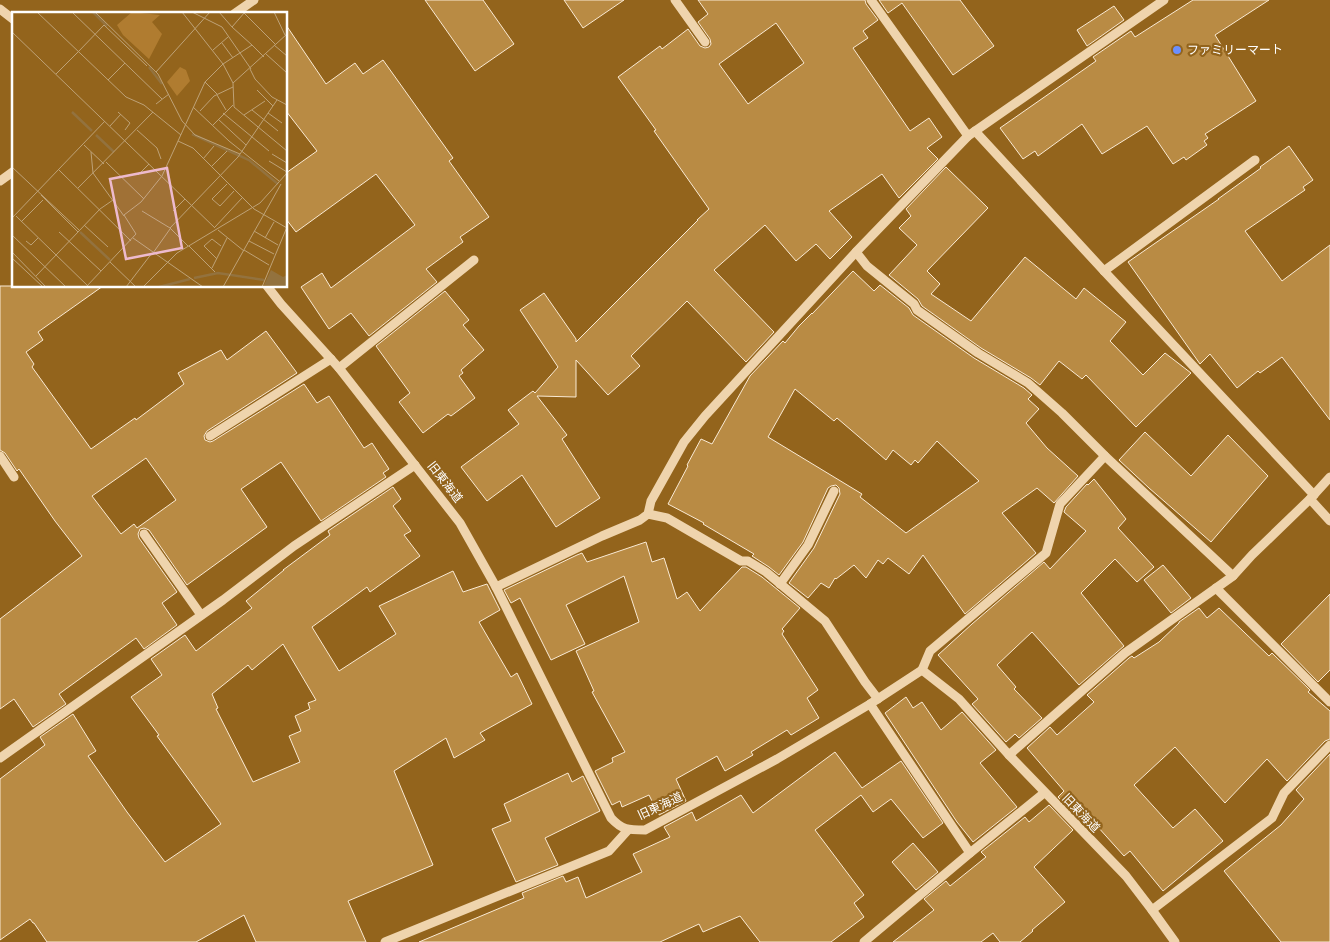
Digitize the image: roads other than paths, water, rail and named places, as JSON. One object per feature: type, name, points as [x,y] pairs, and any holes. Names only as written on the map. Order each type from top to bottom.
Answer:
[{"type":"street","points":[[237,12],[254,0]]},
{"type":"street","points":[[675,0],[705,42]]},
{"type":"street","points":[[871,0],[971,134],[1104,271],[1312,497],[1330,521]]},
{"type":"street","points":[[496,587],[602,536],[640,520],[648,514],[651,501],[684,442],[712,409],[856,252],[971,134],[1164,0]]},
{"type":"street","points":[[0,9],[12,18]]},
{"type":"street","points":[[1104,271],[1254,160]]},
{"type":"street","points":[[0,181],[12,172]]},
{"type":"street","points":[[856,252],[867,266],[914,304],[917,310],[978,353],[1028,383],[1233,576]]},
{"type":"street","points":[[339,368],[474,260]]},
{"type":"street","name":"旧東海道","points":[[269,288],[331,358],[460,523],[496,587],[611,818],[618,825],[628,830],[645,830],[777,760],[874,702],[922,670],[959,699],[1044,793],[1126,876],[1175,942]]},
{"type":"street","points":[[210,436],[331,358]]},
{"type":"street","points":[[0,456],[14,477]]},
{"type":"street","points":[[922,670],[930,651],[1046,553],[1060,504],[1105,456]]},
{"type":"street","points":[[0,758],[224,600],[294,546],[416,465]]},
{"type":"street","points":[[1009,755],[1125,653],[1233,576],[1330,477]]},
{"type":"street","points":[[780,584],[808,545],[834,491]]},
{"type":"street","points":[[648,514],[667,518],[740,561],[748,562],[766,572],[825,621],[865,682],[874,702],[970,853]]},
{"type":"street","points":[[144,534],[201,615]]},
{"type":"street","points":[[1216,588],[1330,702]]},
{"type":"street","points":[[1152,910],[1272,818],[1284,792],[1330,745]]},
{"type":"street","points":[[864,942],[1044,793]]},
{"type":"street","points":[[385,942],[609,851],[628,830]]},
{"type":"place","name":"ファミリーマート","points":[[1177,50]]}]
